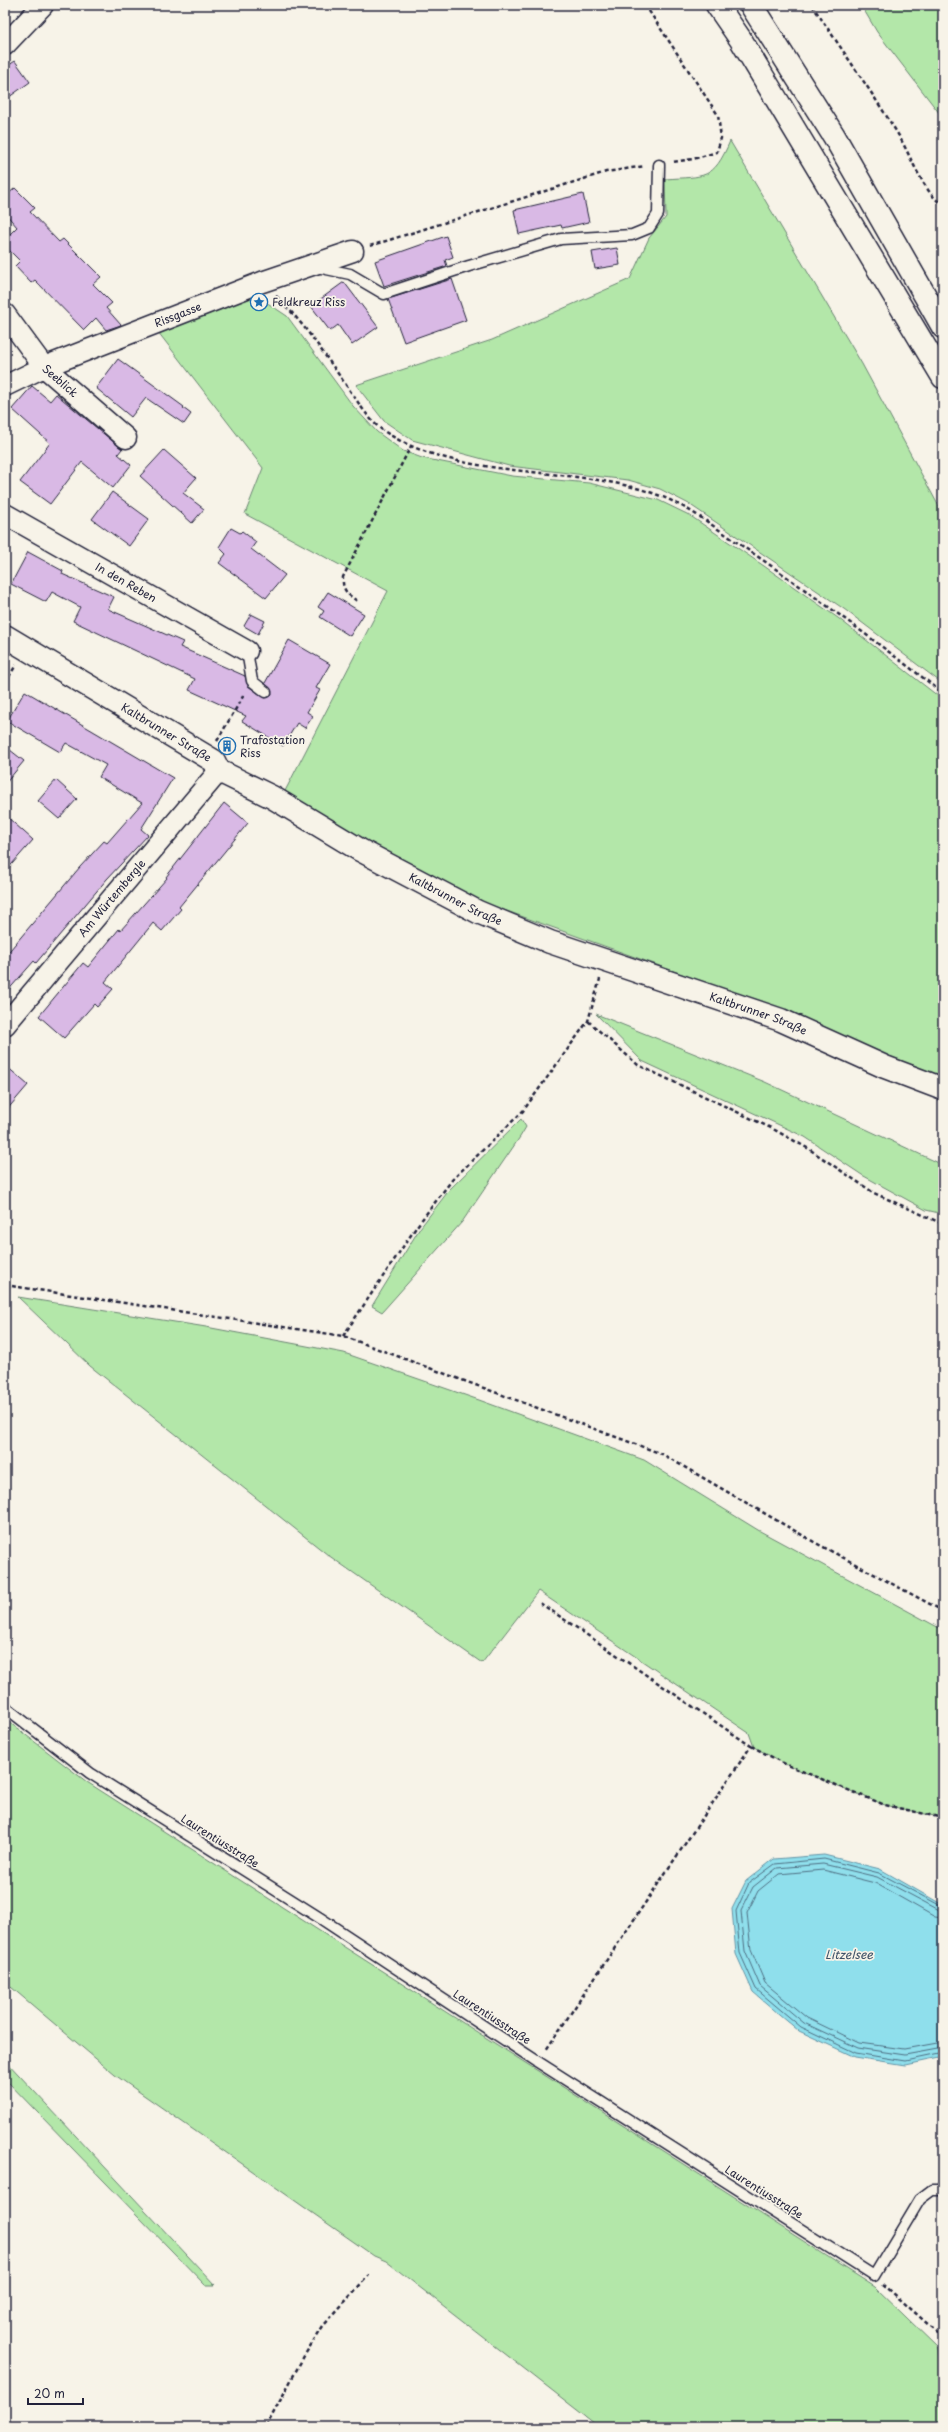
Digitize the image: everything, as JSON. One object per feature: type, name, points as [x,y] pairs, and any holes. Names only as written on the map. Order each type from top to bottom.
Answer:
[{"type":"main road","points":[[717,5],[741,40],[943,377]]},
{"type":"main road","points":[[751,5],[834,136],[943,327]]},
{"type":"main road","name":"Kaltbrunner Straße","points":[[5,636],[214,761],[219,771],[272,797],[360,850],[478,912],[550,942],[781,1020],[885,1067],[943,1089]]},
{"type":"street","points":[[5,45],[43,5]]},
{"type":"street","name":"Rissgasse","points":[[5,386],[44,367],[262,282],[353,252]]},
{"type":"street","name":"Seeblick","points":[[5,314],[44,367],[126,438]]},
{"type":"street","name":"In den Reben","points":[[5,514],[247,651]]},
{"type":"street","name":"Am Würtembergle","points":[[5,1024],[219,771]]},
{"type":"lane","points":[[311,265],[350,274],[384,294],[469,266],[561,239],[632,235],[650,228],[658,214],[659,164]]},
{"type":"lane","points":[[247,651],[252,680],[266,692]]},
{"type":"lane","name":"Laurentiusstraße","points":[[5,1708],[90,1772],[320,1918],[538,2062],[874,2276]]},
{"type":"lane","points":[[874,2276],[920,2199],[932,2190],[943,2190]]},
{"type":"path","points":[[353,252],[606,172],[694,159],[717,152],[721,138],[718,115],[645,5]]},
{"type":"path","points":[[812,5],[897,133],[937,201],[943,205]]},
{"type":"path","points":[[262,282],[299,318],[380,428],[411,446],[436,455],[512,470],[592,479],[627,486],[658,495],[687,508],[826,604],[943,693]]},
{"type":"path","points":[[357,601],[345,592],[342,585],[343,577],[411,446]]},
{"type":"path","points":[[222,733],[252,680]]},
{"type":"path","points":[[343,1336],[417,1226],[452,1180],[523,1111],[588,1021],[606,960]]},
{"type":"path","points":[[588,1021],[638,1065],[773,1129],[809,1149],[874,1193],[943,1224]]},
{"type":"path","points":[[5,1284],[343,1336],[662,1454],[814,1542],[943,1611]]},
{"type":"path","points":[[540,1603],[751,1746],[787,1765],[885,1805],[943,1818]]},
{"type":"path","points":[[538,2062],[751,1746]]},
{"type":"path","points":[[266,2427],[308,2350],[323,2326],[369,2275]]},
{"type":"path","points":[[874,2276],[940,2335],[943,2342]]},
{"type":"green space","points":[[861,5],[943,5],[943,118],[877,32]]},
{"type":"green space","points":[[730,141],[862,364],[943,514],[943,684],[844,609],[689,504],[660,489],[628,480],[509,466],[412,440],[384,421],[356,385],[492,340],[630,279],[649,238],[666,217],[665,179],[699,176],[713,170],[724,154]]},
{"type":"green space","points":[[243,296],[260,298],[287,316],[353,406],[377,432],[403,451],[422,458],[512,476],[589,483],[658,500],[689,515],[764,566],[838,618],[943,700],[943,1079],[887,1059],[782,1010],[479,901],[363,839],[284,793],[388,591],[245,514],[263,468],[158,332]]},
{"type":"green space","points":[[596,1014],[765,1082],[943,1165],[943,1214],[926,1210],[862,1175],[805,1137],[642,1061]]},
{"type":"green space","points":[[521,1119],[526,1127],[462,1222],[382,1312],[372,1306],[420,1228],[450,1189]]},
{"type":"green space","points":[[18,1297],[206,1327],[344,1353],[644,1460],[758,1530],[943,1630],[943,1818],[885,1805],[787,1765],[754,1747],[749,1733],[538,1591],[482,1663],[328,1555],[90,1366]]},
{"type":"green space","points":[[5,1719],[87,1782],[875,2287],[938,2348],[943,2376],[943,2419],[938,2427],[599,2427],[386,2261],[374,2256],[115,2075],[5,1982]]},
{"type":"green space","points":[[5,2060],[215,2285],[205,2285],[5,2079]]},
{"type":"water","name":"Litzelsee","points":[[824,1855],[880,1869],[943,1905],[943,2057],[905,2065],[855,2057],[799,2031],[753,1992],[736,1954],[732,1909],[746,1881],[774,1859]]},
{"type":"building","points":[[15,61],[30,82],[5,100],[5,68]]},
{"type":"building","points":[[15,188],[35,208],[30,212],[59,242],[63,239],[101,277],[93,284],[112,303],[106,308],[121,325],[106,330],[96,318],[84,330],[35,280],[31,283],[15,266],[20,261],[5,246],[5,239],[17,227],[5,213],[5,197]]},
{"type":"building","points":[[583,194],[589,222],[562,228],[561,225],[519,234],[514,210]]},
{"type":"building","points":[[446,236],[453,257],[445,260],[447,266],[384,286],[375,261]]},
{"type":"building","points":[[617,248],[620,265],[595,269],[592,252]]},
{"type":"building","points":[[452,279],[466,320],[404,342],[388,299]]},
{"type":"building","points":[[344,282],[378,327],[352,345],[338,325],[330,331],[311,306]]},
{"type":"building","points":[[118,359],[184,407],[183,408],[191,414],[184,424],[146,398],[131,417],[96,388]]},
{"type":"building","points":[[32,386],[50,401],[56,394],[122,449],[118,454],[131,465],[113,488],[82,462],[50,504],[20,482],[50,443],[12,409]]},
{"type":"building","points":[[164,450],[196,478],[183,493],[204,509],[192,523],[140,476]]},
{"type":"building","points":[[112,492],[149,519],[129,546],[92,519]]},
{"type":"building","points":[[231,528],[240,533],[242,531],[256,542],[251,549],[285,575],[266,598],[219,563],[226,554],[219,547]]},
{"type":"building","points":[[28,552],[63,571],[62,574],[114,597],[108,609],[183,642],[180,647],[245,676],[248,686],[265,698],[271,696],[272,693],[265,683],[289,640],[330,664],[316,688],[320,690],[307,712],[313,716],[305,728],[297,723],[283,746],[242,721],[246,716],[189,690],[195,679],[73,621],[80,607],[52,592],[46,602],[11,584]]},
{"type":"building","points":[[328,592],[364,614],[350,636],[320,617],[324,611],[318,607]]},
{"type":"building","points":[[251,614],[265,621],[258,634],[244,626]]},
{"type":"building","points":[[25,691],[173,778],[141,829],[148,835],[107,879],[36,963],[34,961],[5,994],[5,956],[80,867],[104,841],[107,843],[142,803],[99,777],[106,765],[66,743],[60,752],[7,721]]},
{"type":"building","points":[[5,746],[24,761],[5,784]]},
{"type":"building","points":[[56,780],[77,799],[59,819],[38,801]]},
{"type":"building","points":[[224,803],[248,823],[179,907],[181,909],[162,931],[153,923],[105,982],[113,989],[97,1007],[94,1004],[64,1038],[39,1016],[83,963],[88,967],[119,929],[120,931],[167,878],[166,877]]},
{"type":"building","points":[[5,815],[33,840],[5,872]]},
{"type":"building","points":[[5,1065],[28,1085],[5,1112]]},
{"type":"place","name":"Feldkreuz Riss","points":[[259,302]]},
{"type":"place","name":"Trafostation Riss","points":[[227,746]]}]
